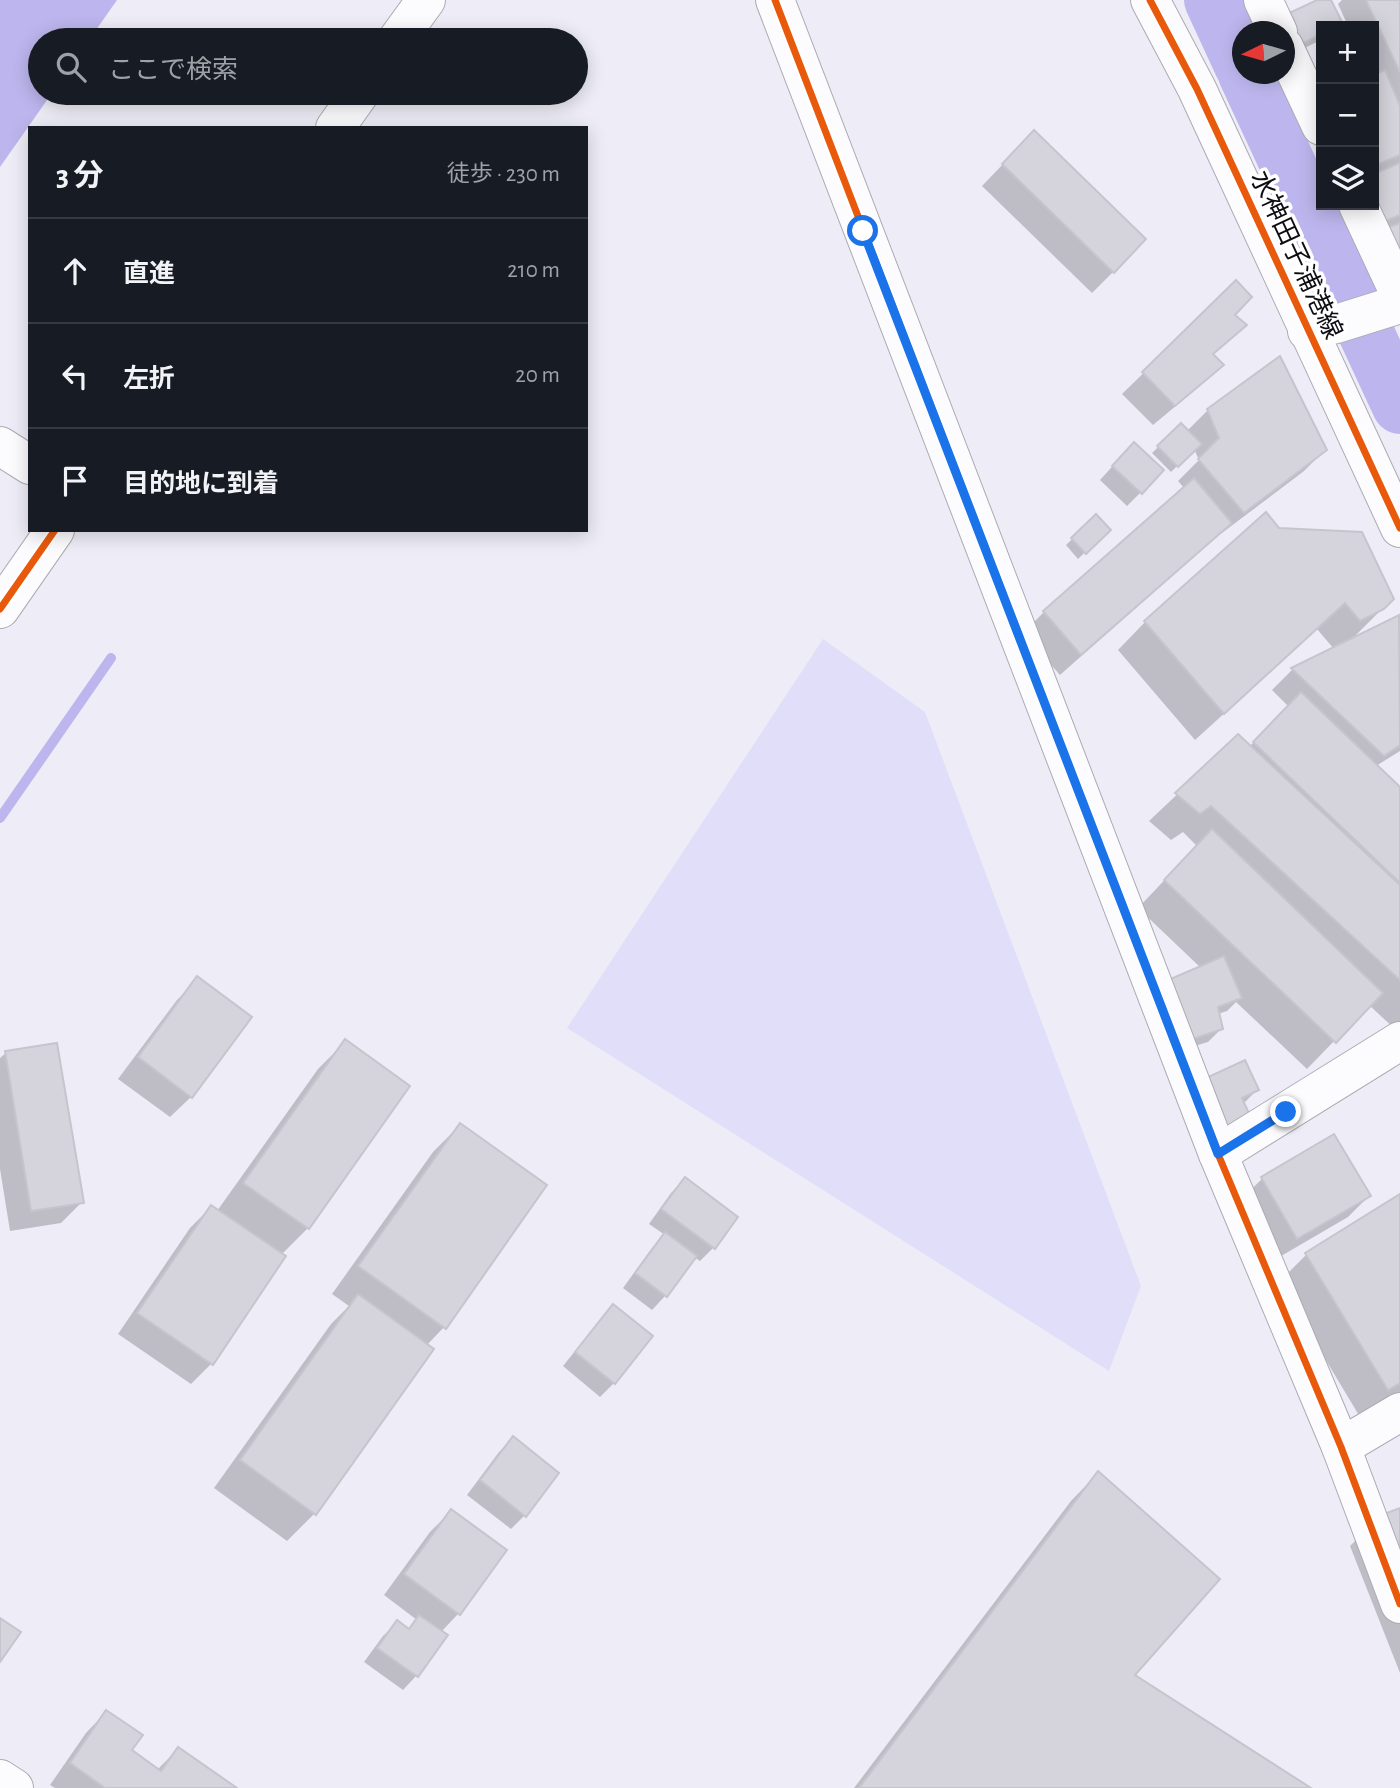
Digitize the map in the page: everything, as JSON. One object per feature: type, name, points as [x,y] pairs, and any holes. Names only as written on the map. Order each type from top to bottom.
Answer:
[{"type":"street","points":[[406,28],[426,0]]},
{"type":"street","points":[[775,0],[1218,1154],[1341,1447],[1400,1604]]},
{"type":"street","name":"水神田子浦港線","points":[[1150,0],[1322,328],[1400,528]]},
{"type":"street","points":[[1295,70],[1316,115]]},
{"type":"street","points":[[336,126],[351,105]]},
{"type":"street","points":[[1322,328],[1397,303],[1360,210]]},
{"type":"street","points":[[0,446],[28,465]]},
{"type":"street","points":[[0,609],[54,532]]},
{"type":"street","points":[[1218,1154],[1400,1041]]},
{"type":"street","points":[[1341,1447],[1400,1412]]},
{"type":"street","points":[[0,1779],[14,1788]]},
{"type":"shaded area","points":[[0,0],[117,0],[97,28],[28,28],[28,105],[44,105],[0,167]]},
{"type":"shaded area","points":[[823,639],[925,712],[1141,1286],[1109,1371],[567,1028]]},
{"type":"building","points":[[1317,0],[1331,0],[1342,21],[1316,21],[1316,36],[1297,46],[1295,21],[1285,21],[1283,16]]},
{"type":"building","points":[[1366,0],[1400,0],[1400,72],[1379,28],[1379,21],[1376,21]]},
{"type":"building","points":[[1385,70],[1400,106],[1400,155],[1379,164],[1379,84],[1379,73]]},
{"type":"building","points":[[1034,130],[1146,239],[1114,273],[1002,164]]},
{"type":"building","points":[[1400,163],[1400,215],[1385,221],[1379,206],[1379,172]]},
{"type":"building","points":[[1400,223],[1400,262],[1387,228]]},
{"type":"building","points":[[1236,280],[1252,297],[1235,315],[1247,325],[1213,354],[1224,365],[1175,406],[1142,372]]},
{"type":"building","points":[[1280,356],[1327,450],[1244,513],[1198,459],[1219,438],[1207,409]]},
{"type":"building","points":[[1181,423],[1202,444],[1178,467],[1157,446]]},
{"type":"building","points":[[1134,442],[1164,470],[1142,494],[1112,466]]},
{"type":"building","points":[[1194,478],[1232,523],[1081,655],[1043,611]]},
{"type":"building","points":[[1266,512],[1279,528],[1362,532],[1394,599],[1384,609],[1360,621],[1345,603],[1224,714],[1144,621]]},
{"type":"building","points":[[1096,514],[1111,530],[1086,554],[1071,538]]},
{"type":"building","points":[[1399,615],[1400,745],[1384,756],[1291,668]]},
{"type":"building","points":[[1301,692],[1400,787],[1400,883],[1253,742]]},
{"type":"building","points":[[1238,734],[1400,885],[1400,980],[1211,806],[1200,814],[1175,793]]},
{"type":"building","points":[[1212,829],[1383,993],[1336,1043],[1164,880]]},
{"type":"building","points":[[1224,956],[1242,998],[1218,1007],[1223,1029],[1192,1039],[1168,980]]},
{"type":"building","points":[[197,976],[252,1017],[192,1098],[138,1057]]},
{"type":"building","points":[[345,1039],[410,1086],[309,1229],[243,1183]]},
{"type":"building","points":[[57,1043],[84,1203],[31,1211],[5,1051]]},
{"type":"building","points":[[1245,1060],[1259,1090],[1242,1098],[1251,1118],[1227,1129],[1204,1079]]},
{"type":"building","points":[[460,1123],[547,1185],[446,1329],[358,1266]]},
{"type":"building","points":[[1334,1134],[1371,1196],[1297,1239],[1261,1177]]},
{"type":"building","points":[[685,1177],[738,1217],[715,1249],[661,1209]]},
{"type":"building","points":[[1400,1194],[1400,1383],[1388,1390],[1305,1253]]},
{"type":"building","points":[[211,1205],[286,1256],[213,1365],[137,1313]]},
{"type":"building","points":[[665,1232],[697,1256],[667,1297],[635,1273]]},
{"type":"building","points":[[358,1294],[434,1349],[316,1515],[240,1460]]},
{"type":"building","points":[[613,1304],[653,1336],[615,1384],[575,1352]]},
{"type":"building","points":[[513,1436],[559,1473],[526,1517],[480,1480]]},
{"type":"building","points":[[1098,1471],[1220,1579],[1135,1675],[1311,1788],[859,1788]]},
{"type":"building","points":[[1400,1508],[1400,1577],[1376,1517]]},
{"type":"building","points":[[451,1509],[507,1550],[460,1615],[404,1574]]},
{"type":"building","points":[[419,1615],[448,1635],[418,1677],[377,1648],[397,1620],[409,1629]]},
{"type":"building","points":[[0,1618],[21,1632],[0,1662]]},
{"type":"building","points":[[106,1710],[143,1735],[132,1750],[161,1771],[178,1747],[237,1788],[105,1788],[70,1763]]},
{"type":"waterway","points":[[1212,0],[1232,43]]},
{"type":"waterway","points":[[1251,84],[1400,406]]},
{"type":"waterway","points":[[0,818],[111,658]]},
{"type":"cycle path","points":[[775,0],[1218,1154],[1341,1447],[1400,1604]]},
{"type":"cycle path","points":[[1150,0],[1197,89],[1400,528]]},
{"type":"cycle path","points":[[0,609],[54,532]]},
{"type":"route","points":[[863,231],[1218,1154],[1286,1112]]}]
